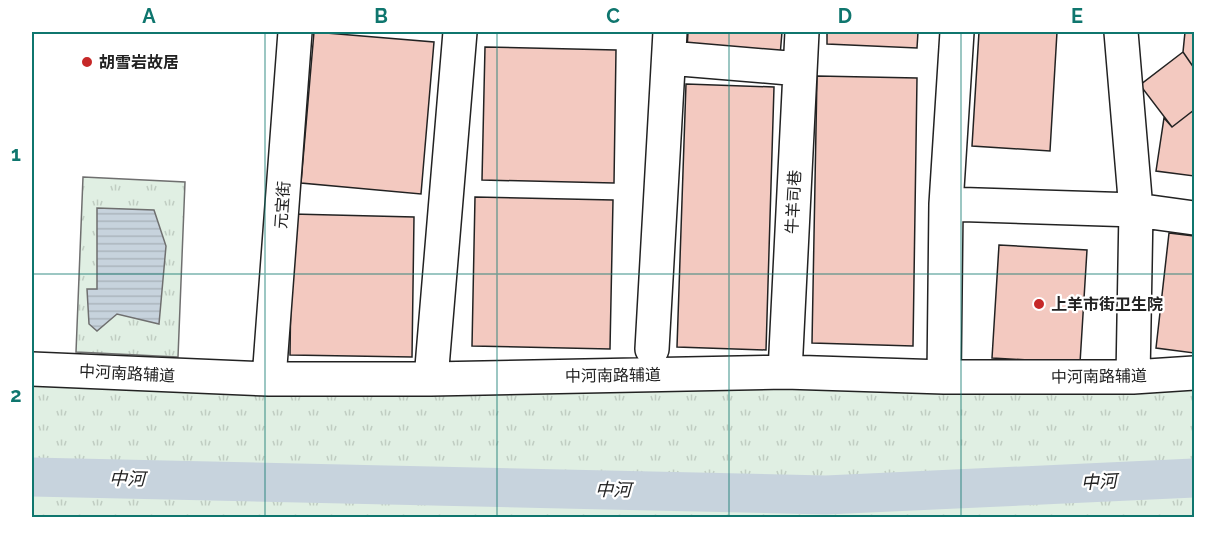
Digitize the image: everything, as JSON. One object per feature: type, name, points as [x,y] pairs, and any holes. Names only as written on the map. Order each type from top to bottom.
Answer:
[{"type":"lane","name":"元宝街","points":[[269,379],[295,32]]},
{"type":"lane","points":[[431,379],[460,32]]},
{"type":"lane","name":"牛羊司巷","points":[[785,372],[802,32]]},
{"type":"lane","points":[[945,377],[946,204],[957,32]]},
{"type":"lane","points":[[1121,32],[1136,210],[1133,377]]},
{"type":"lane","points":[[652,349],[669,45],[800,69]]},
{"type":"lane","points":[[946,204],[1136,210],[1194,218]]},
{"type":"lane","name":"中河南路辅道","points":[[32,369],[269,379],[431,379],[785,372],[945,377],[1133,377],[1194,373]]},
{"type":"green space","points":[[83,177],[185,182],[178,357],[76,352]]},
{"type":"green space","points":[[1194,367],[1194,468],[824,486],[32,469],[32,369]]},
{"type":"green space","points":[[32,492],[832,510],[1194,493],[1194,517],[32,518]]},
{"type":"shaded area","points":[[97,208],[154,210],[166,246],[159,324],[117,314],[97,331],[89,324],[87,289],[97,289]]},
{"type":"building","points":[[314,32],[434,42],[421,194],[301,183]]},
{"type":"building","points":[[688,32],[782,32],[780,56],[687,50]]},
{"type":"building","points":[[827,32],[918,32],[917,48],[827,44]]},
{"type":"building","points":[[979,32],[1057,32],[1050,151],[972,146]]},
{"type":"building","points":[[1185,32],[1194,32],[1194,68],[1183,52]]},
{"type":"building","points":[[485,47],[616,50],[614,183],[482,180]]},
{"type":"building","points":[[1183,52],[1194,68],[1194,110],[1172,127],[1140,85]]},
{"type":"building","points":[[817,76],[917,78],[913,346],[812,343]]},
{"type":"building","points":[[686,84],[774,87],[766,350],[677,347]]},
{"type":"building","points":[[1194,110],[1194,176],[1156,171],[1164,118],[1172,127]]},
{"type":"building","points":[[475,197],[613,200],[610,349],[472,346]]},
{"type":"building","points":[[292,214],[414,217],[412,357],[290,355]]},
{"type":"building","points":[[1169,233],[1194,236],[1194,353],[1156,348]]},
{"type":"building","name":"上羊市街卫生院","points":[[999,245],[1087,250],[1080,363],[992,358]]},
{"type":"waterway","name":"中河","points":[[32,477],[826,495],[1194,478]]},
{"type":"place","name":"胡雪岩故居","points":[[87,62]]},
{"type":"place","name":"上羊市街卫生院","points":[[1039,304]]}]
